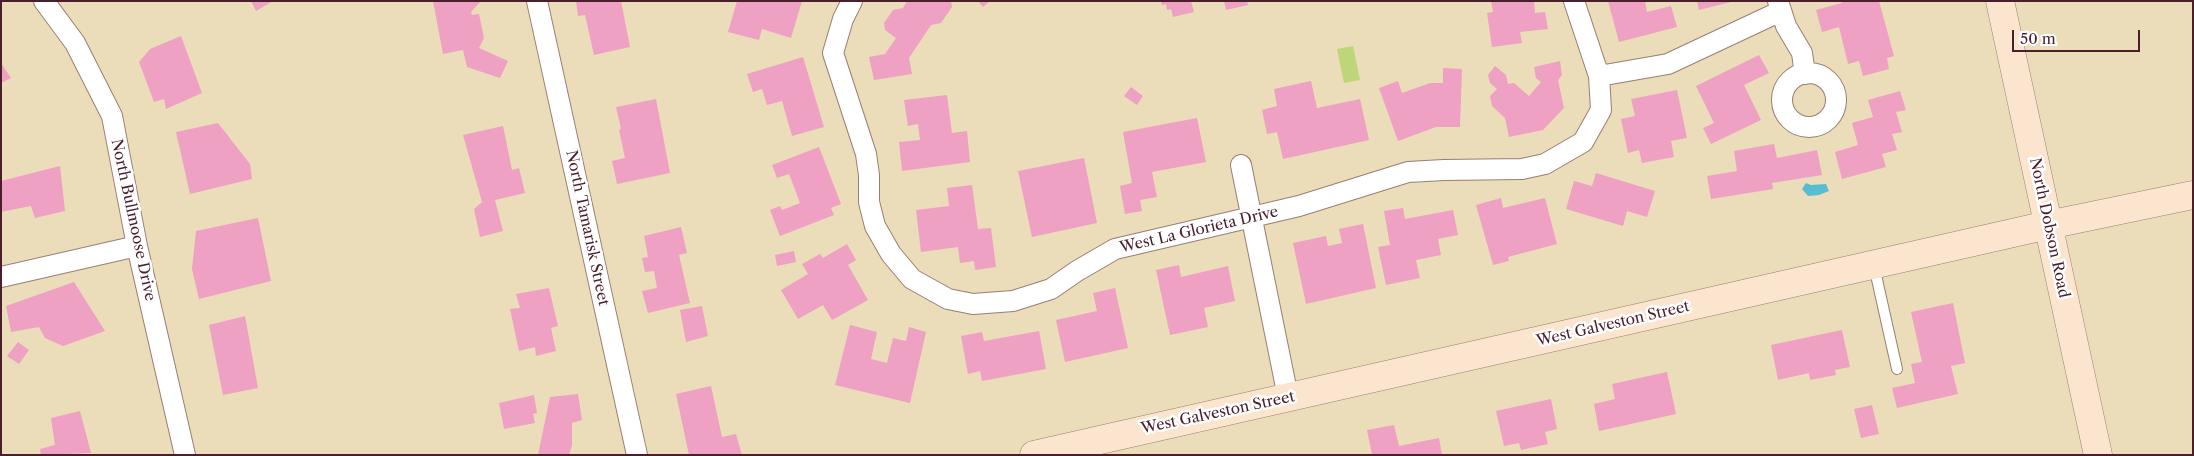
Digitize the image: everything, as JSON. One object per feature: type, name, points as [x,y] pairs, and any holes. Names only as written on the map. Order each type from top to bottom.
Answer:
[{"type":"street","name":"North Bullmoose Drive","points":[[44,1],[75,43],[112,116],[138,246],[185,455]]},
{"type":"street","name":"North Tamarisk Street","points":[[537,1],[637,455]]},
{"type":"street","name":"West La Glorieta Drive","points":[[852,1],[843,19],[833,53],[866,154],[869,175],[868,202],[874,226],[891,254],[912,279],[948,298],[973,304],[1013,302],[1051,289],[1077,270],[1116,249],[1299,206],[1408,172],[1522,169],[1545,164],[1583,142],[1601,110],[1599,76],[1574,1]]},
{"type":"street","name":"North Dobson Road","points":[[2000,1],[2098,455]]},
{"type":"street","points":[[1599,76],[1668,64],[1779,6],[1786,26],[1802,53],[1805,74]]},
{"type":"street","points":[[1241,165],[1288,397]]},
{"type":"street","name":"West Galveston Street","points":[[1034,455],[2048,225],[2193,194]]},
{"type":"street","points":[[1,276],[138,246]]},
{"type":"lane","points":[[1874,265],[1897,369]]},
{"type":"green space","points":[[1353,46],[1360,80],[1344,83],[1337,49]]},
{"type":"water","points":[[1806,183],[1811,185],[1826,184],[1829,191],[1819,195],[1808,196],[1802,189]]},
{"type":"building","points":[[251,1],[273,1],[256,11]]},
{"type":"building","points":[[433,1],[481,1],[471,12],[472,15],[479,14],[484,38],[479,48],[508,61],[500,78],[467,67],[463,50],[443,54]]},
{"type":"building","points":[[576,1],[621,1],[630,47],[594,55],[585,15],[578,16]]},
{"type":"building","points":[[737,1],[802,1],[791,38],[762,29],[759,40],[728,32]]},
{"type":"building","points":[[907,1],[951,1],[952,7],[941,23],[931,25],[909,58],[912,74],[874,80],[869,57],[885,54],[896,38],[885,30],[884,23],[893,10],[903,8]]},
{"type":"building","points":[[978,1],[990,1],[983,7]]},
{"type":"building","points":[[1161,1],[1191,1],[1194,12],[1173,17],[1171,9],[1167,10],[1166,4],[1162,5]]},
{"type":"building","points":[[1224,1],[1247,1],[1248,5],[1226,10]]},
{"type":"building","points":[[1491,1],[1534,1],[1535,13],[1545,12],[1548,29],[1520,32],[1522,43],[1492,47],[1487,13],[1493,12]]},
{"type":"building","points":[[1608,1],[1645,1],[1647,12],[1671,6],[1677,27],[1619,42]]},
{"type":"building","points":[[1697,1],[1730,1],[1731,2],[1699,10]]},
{"type":"building","points":[[1841,1],[1879,1],[1894,56],[1887,58],[1889,69],[1863,76],[1859,61],[1848,64],[1839,27],[1822,32],[1816,10],[1842,3]]},
{"type":"building","points":[[181,36],[202,93],[166,109],[164,99],[154,102],[139,62],[150,49]]},
{"type":"building","points":[[1759,55],[1769,73],[1744,85],[1761,120],[1711,144],[1703,128],[1714,123],[1696,86]]},
{"type":"building","points":[[803,57],[824,127],[792,136],[782,101],[767,105],[762,89],[753,92],[747,74]]},
{"type":"building","points":[[1560,61],[1562,75],[1558,80],[1564,108],[1543,130],[1509,137],[1505,118],[1492,106],[1490,96],[1497,89],[1490,83],[1488,75],[1495,66],[1506,75],[1508,84],[1514,83],[1529,96],[1541,82],[1536,78],[1534,67]]},
{"type":"building","points":[[1,63],[11,78],[1,83]]},
{"type":"building","points":[[1443,68],[1462,69],[1460,127],[1436,127],[1398,141],[1379,88],[1398,81],[1402,93],[1430,83],[1443,83]]},
{"type":"building","points":[[1311,81],[1317,108],[1360,99],[1369,140],[1283,159],[1277,132],[1267,134],[1262,110],[1277,106],[1274,89]]},
{"type":"building","points":[[1131,87],[1143,96],[1137,105],[1124,96]]},
{"type":"building","points":[[1677,90],[1687,138],[1671,141],[1674,157],[1642,163],[1639,150],[1628,153],[1621,119],[1635,116],[1631,99]]},
{"type":"building","points":[[1900,91],[1906,110],[1896,112],[1902,132],[1892,134],[1897,150],[1882,154],[1886,167],[1842,179],[1835,152],[1858,145],[1852,123],[1873,117],[1868,100]]},
{"type":"building","points":[[947,95],[952,133],[967,131],[970,162],[902,171],[899,142],[920,140],[918,124],[908,126],[904,100]]},
{"type":"building","points":[[656,99],[670,173],[617,184],[612,161],[625,158],[616,107]]},
{"type":"building","points":[[1197,118],[1206,162],[1152,172],[1157,197],[1140,200],[1142,211],[1125,214],[1120,186],[1132,183],[1123,132]]},
{"type":"building","points":[[218,123],[250,164],[252,179],[190,194],[176,132]]},
{"type":"building","points":[[503,126],[512,170],[519,168],[525,193],[495,200],[503,231],[480,237],[474,209],[482,202],[463,135]]},
{"type":"building","points":[[1774,144],[1777,158],[1817,150],[1822,175],[1772,183],[1773,189],[1711,199],[1707,176],[1737,171],[1734,151]]},
{"type":"building","points":[[819,147],[841,204],[831,208],[834,215],[780,236],[770,210],[780,206],[782,210],[800,203],[789,174],[777,178],[772,165]]},
{"type":"building","points":[[1084,158],[1097,223],[1032,237],[1018,171]]},
{"type":"building","points":[[60,166],[65,211],[35,218],[31,206],[1,212],[1,181]]},
{"type":"building","points":[[1596,173],[1655,191],[1647,217],[1627,211],[1623,226],[1566,209],[1574,181],[1592,186]]},
{"type":"building","points":[[972,185],[978,229],[991,228],[996,267],[975,270],[974,261],[960,263],[958,247],[921,252],[916,210],[949,206],[947,188]]},
{"type":"building","points":[[1501,198],[1503,208],[1545,198],[1557,244],[1508,257],[1509,261],[1493,265],[1476,205]]},
{"type":"building","points":[[1403,208],[1405,219],[1453,210],[1458,235],[1438,239],[1441,255],[1416,260],[1420,278],[1386,285],[1378,247],[1390,245],[1384,211]]},
{"type":"building","points":[[258,218],[271,281],[199,299],[192,269],[196,231]]},
{"type":"building","points":[[1363,224],[1376,288],[1306,304],[1293,243],[1326,236],[1328,246],[1342,243],[1339,229]]},
{"type":"building","points":[[681,227],[687,253],[679,255],[690,303],[648,313],[642,291],[657,288],[654,271],[645,272],[642,258],[648,257],[644,236]]},
{"type":"building","points":[[847,244],[856,260],[848,265],[868,300],[832,320],[823,305],[798,319],[781,290],[808,274],[802,264],[820,254],[823,258]]},
{"type":"building","points":[[794,251],[796,262],[777,266],[775,255]]},
{"type":"building","points":[[1179,265],[1181,277],[1228,266],[1235,301],[1204,308],[1208,327],[1170,335],[1156,270]]},
{"type":"building","points":[[74,282],[105,331],[63,346],[45,338],[39,327],[11,332],[6,306]]},
{"type":"building","points":[[549,288],[558,326],[551,328],[556,351],[536,356],[535,347],[519,351],[510,309],[520,308],[516,294]]},
{"type":"building","points":[[1115,288],[1128,348],[1065,362],[1056,320],[1097,311],[1093,293]]},
{"type":"building","points":[[1953,303],[1965,363],[1951,366],[1958,394],[1897,408],[1892,388],[1915,383],[1911,364],[1922,362],[1911,312]]},
{"type":"building","points":[[702,306],[708,336],[686,342],[680,310]]},
{"type":"building","points":[[245,316],[258,388],[223,395],[209,325]]},
{"type":"building","points":[[850,325],[877,332],[871,359],[887,363],[893,338],[906,341],[909,327],[926,332],[910,403],[835,385]]},
{"type":"building","points":[[1842,330],[1850,367],[1835,370],[1836,375],[1810,380],[1809,373],[1778,380],[1771,345]]},
{"type":"building","points":[[1039,331],[1046,369],[982,381],[980,371],[968,374],[961,336],[982,332],[984,341]]},
{"type":"building","points":[[18,342],[29,350],[19,364],[7,356]]},
{"type":"building","points":[[1667,372],[1676,414],[1599,431],[1594,404],[1615,399],[1612,384]]},
{"type":"building","points":[[711,386],[722,437],[736,434],[742,455],[689,455],[676,394]]},
{"type":"building","points":[[578,394],[582,420],[572,423],[572,445],[569,455],[538,455],[550,397]]},
{"type":"building","points":[[534,395],[537,413],[533,414],[535,423],[504,429],[499,403]]},
{"type":"building","points":[[1551,399],[1557,429],[1545,432],[1548,444],[1521,450],[1519,443],[1504,446],[1496,411]]},
{"type":"building","points":[[1872,405],[1879,434],[1861,438],[1854,409]]},
{"type":"building","points":[[80,411],[91,453],[41,455],[40,449],[55,445],[51,418]]},
{"type":"building","points":[[1394,425],[1399,446],[1439,438],[1442,455],[1372,455],[1367,430]]}]
